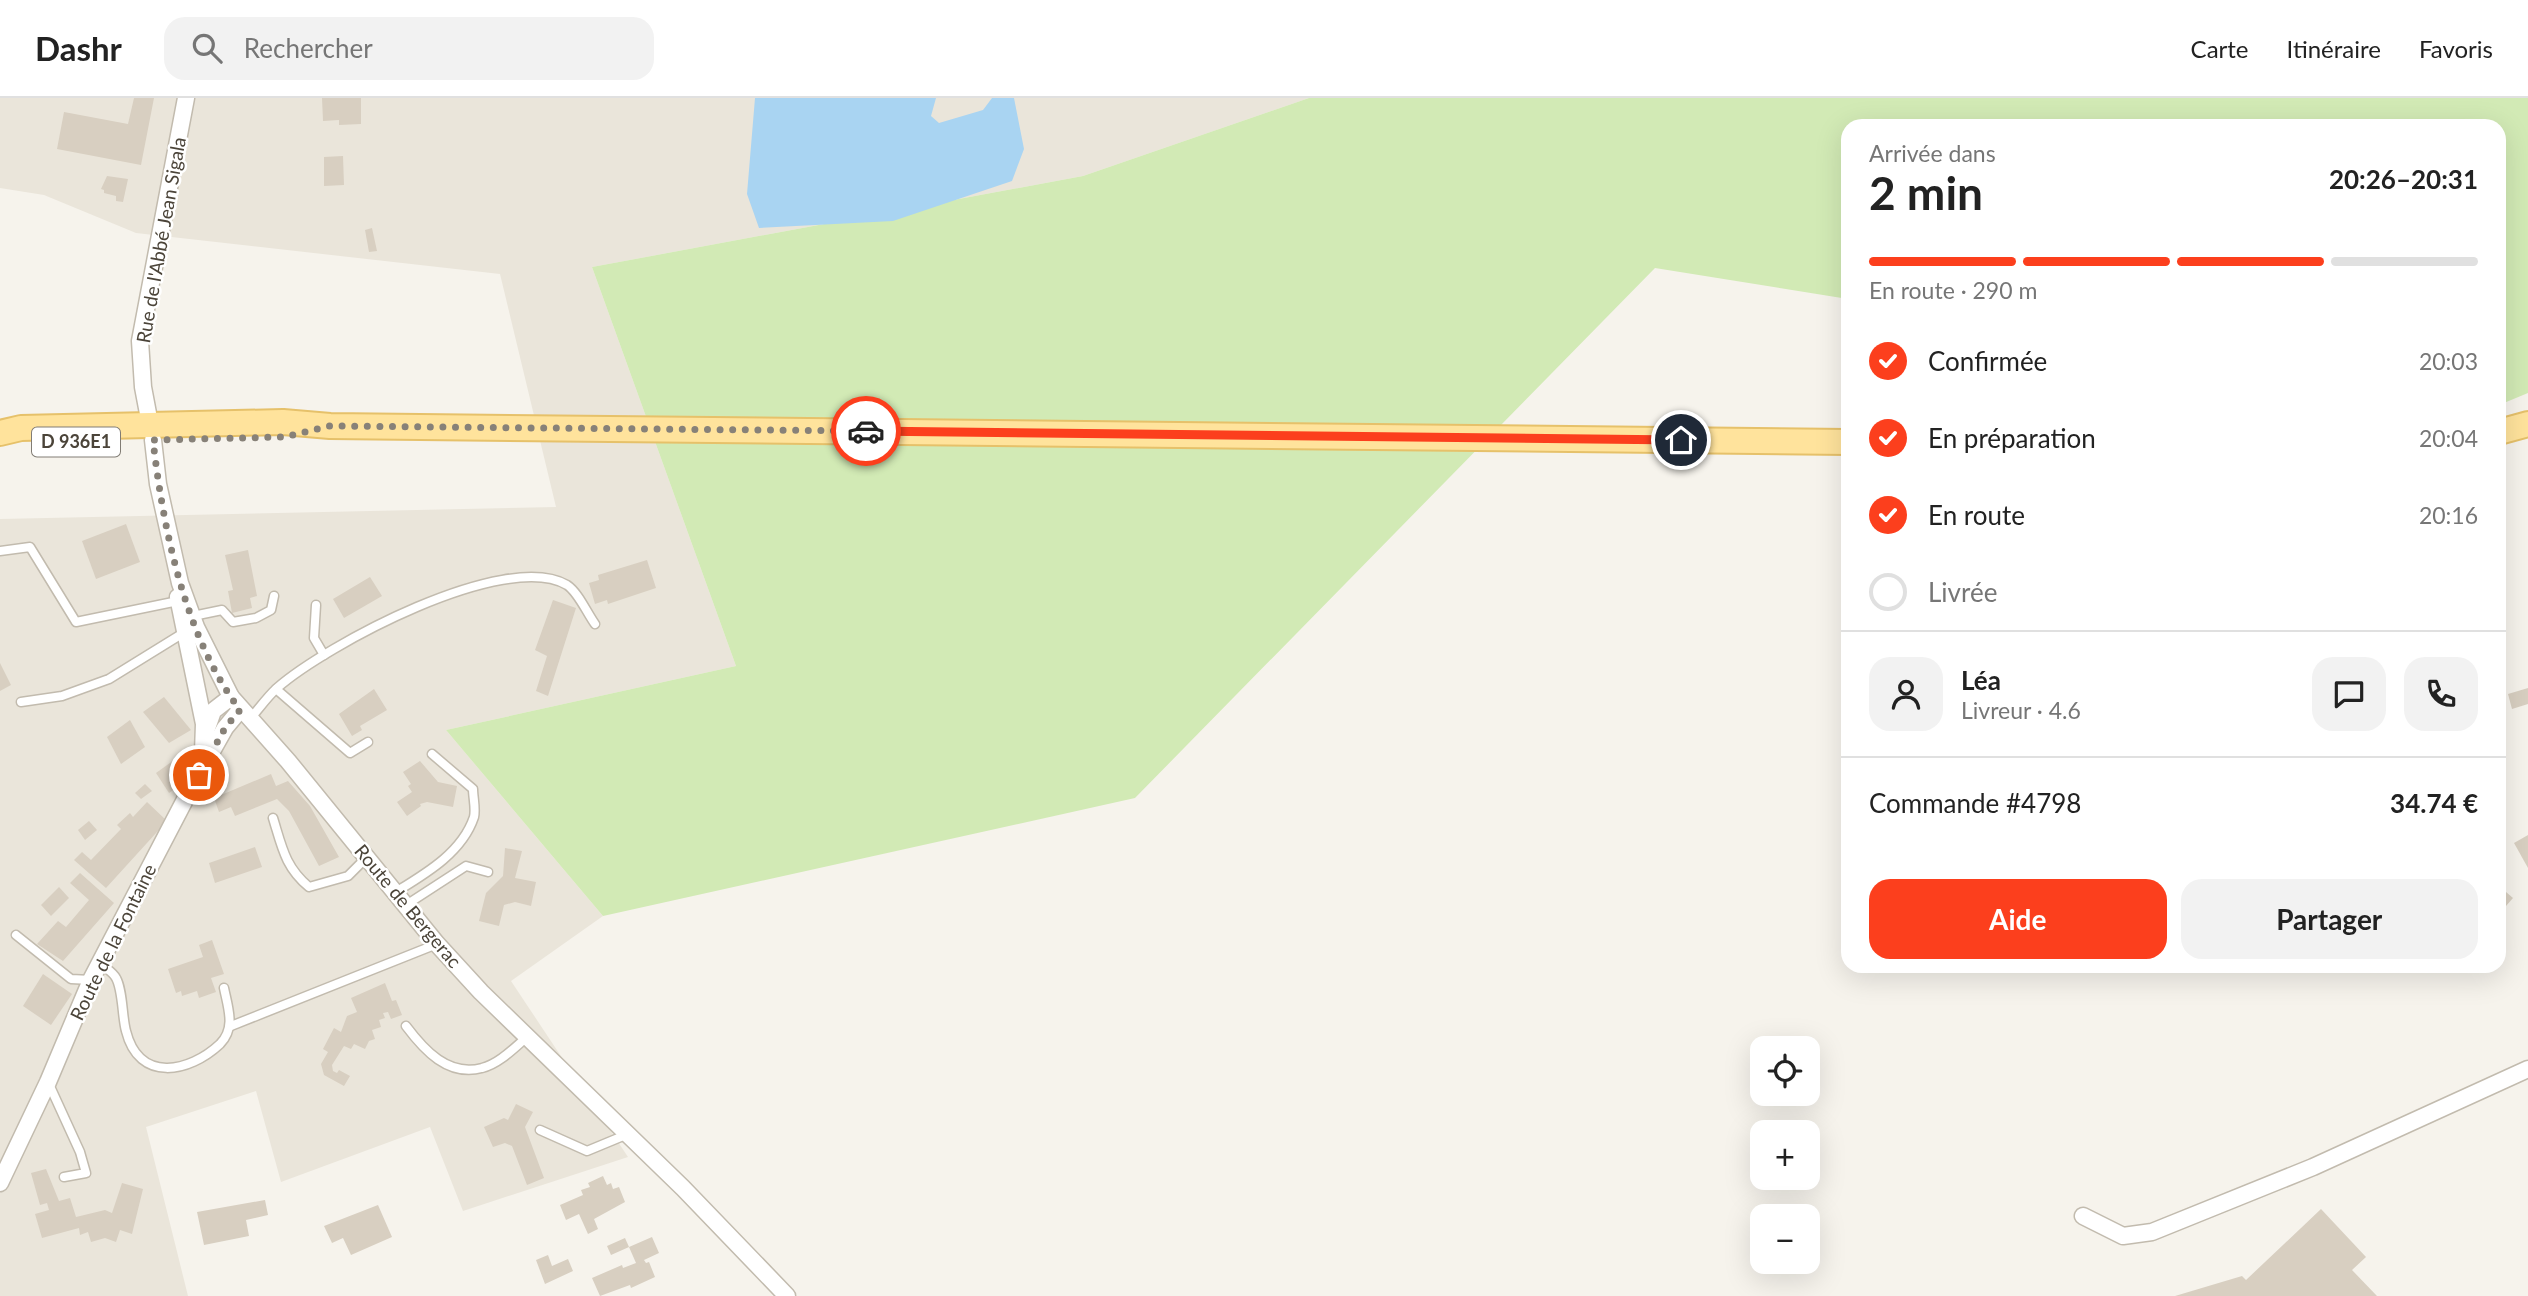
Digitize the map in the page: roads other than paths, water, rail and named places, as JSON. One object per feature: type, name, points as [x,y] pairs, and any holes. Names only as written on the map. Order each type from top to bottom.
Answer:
[{"type":"main road","points":[[2506,432],[2528,424]]},
{"type":"main road","name":"D 936E1","points":[[0,433],[21,428],[284,437],[330,426],[1841,442]]},
{"type":"main road","name":"D 936E1","points":[[0,441],[23,444],[151,432]]},
{"type":"main road","points":[[2506,435],[2528,439]]},
{"type":"street","name":"Rue de l'Abbé Jean Sigala","points":[[151,432],[140,341],[187,98]]},
{"type":"street","name":"Route de Bergerac","points":[[151,432],[158,484],[180,583],[193,616],[240,709],[288,761],[437,944],[787,1296]]},
{"type":"street","points":[[180,583],[178,601],[200,692],[204,739],[203,752],[189,792]]},
{"type":"street","points":[[204,739],[213,711],[240,709]]},
{"type":"street","name":"Route de la Fontaine","points":[[0,1182],[48,1082],[100,963],[189,792],[225,728],[240,709]]},
{"type":"street","points":[[2084,1216],[2123,1236],[2152,1232],[2313,1167],[2528,1069]]},
{"type":"lane","points":[[0,551],[30,547],[76,622],[178,601]]},
{"type":"lane","points":[[240,709],[276,689],[324,655],[434,599],[510,578],[541,576],[569,586],[595,624]]},
{"type":"lane","points":[[193,616],[222,610],[233,622],[256,618],[271,610],[274,596]]},
{"type":"lane","points":[[316,605],[314,638],[324,655]]},
{"type":"lane","points":[[21,702],[62,696],[109,679],[185,632]]},
{"type":"lane","points":[[276,689],[350,753],[368,742]]},
{"type":"lane","points":[[400,899],[438,865],[463,837],[475,815],[473,789],[432,754]]},
{"type":"lane","points":[[273,818],[286,861],[293,874],[309,887],[348,876],[367,857]]},
{"type":"lane","points":[[400,899],[466,866],[488,872]]},
{"type":"lane","points":[[16,935],[71,979],[91,981]]},
{"type":"lane","points":[[100,963],[116,977],[126,1032],[133,1049],[147,1063],[165,1069],[187,1066],[207,1055],[223,1040],[231,1026],[437,944]]},
{"type":"lane","points":[[224,988],[231,1026]]},
{"type":"lane","points":[[406,1026],[425,1052],[441,1062],[464,1069],[482,1068],[506,1055],[527,1037]]},
{"type":"lane","points":[[48,1082],[80,1152],[86,1173],[64,1177]]},
{"type":"lane","points":[[540,1130],[587,1151],[628,1134]]},
{"type":"water","points":[[755,98],[936,98],[931,116],[939,123],[983,110],[992,98],[1014,98],[1024,149],[1012,181],[893,221],[759,228],[747,194]]}]
